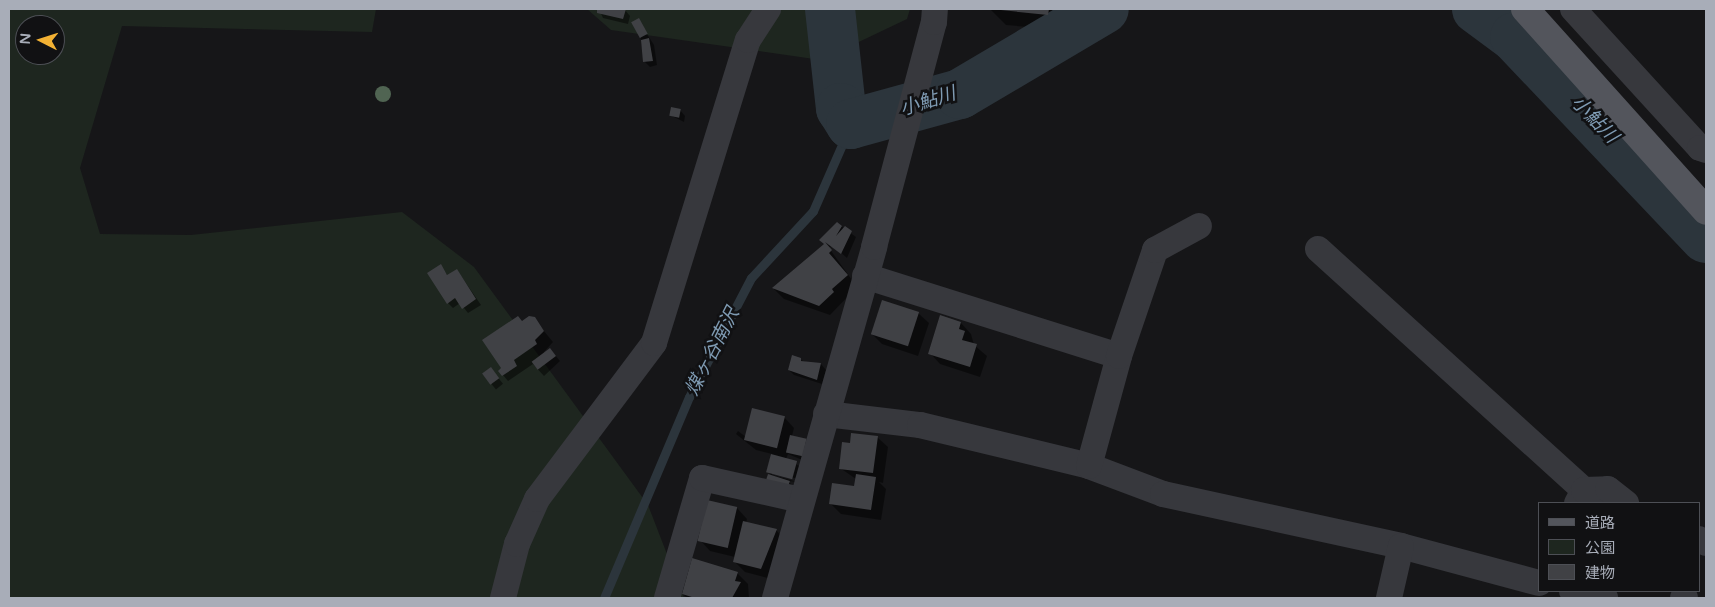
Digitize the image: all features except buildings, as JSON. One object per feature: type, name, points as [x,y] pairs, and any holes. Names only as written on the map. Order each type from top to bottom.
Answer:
[{"type":"main road","points":[[1525,9],[1706,211]]},
{"type":"street","points":[[1573,9],[1700,148],[1706,150]]},
{"type":"street","points":[[502,598],[517,544],[537,499],[654,343],[748,40],[764,14]]},
{"type":"street","points":[[775,598],[801,500],[874,247],[935,15]]},
{"type":"street","points":[[1089,466],[1119,356],[1156,250],[1199,226]]},
{"type":"street","points":[[1318,249],[1581,496],[1608,489],[1625,502]]},
{"type":"street","points":[[865,276],[1119,356]]},
{"type":"street","points":[[826,414],[920,425],[1089,466],[1163,494],[1401,546],[1538,583]]},
{"type":"street","points":[[667,598],[702,478],[801,500]]},
{"type":"street","points":[[1389,598],[1401,546]]},
{"type":"street","points":[[1577,592],[1605,598]]},
{"type":"green space","points":[[9,9],[376,9],[372,32],[122,26],[80,168],[100,234],[191,235],[402,212],[474,267],[648,505],[684,598],[9,598]]},
{"type":"green space","points":[[587,9],[910,9],[907,19],[821,60],[611,30]]},
{"type":"waterway","name":"小鮎川","points":[[830,9],[841,108],[851,124],[960,94],[1104,9]]},
{"type":"waterway","name":"小鮎川","points":[[1477,9],[1515,37],[1706,238]]},
{"type":"waterway","name":"煤ヶ谷南沢","points":[[604,598],[689,397],[751,278],[813,211],[851,124]]}]
